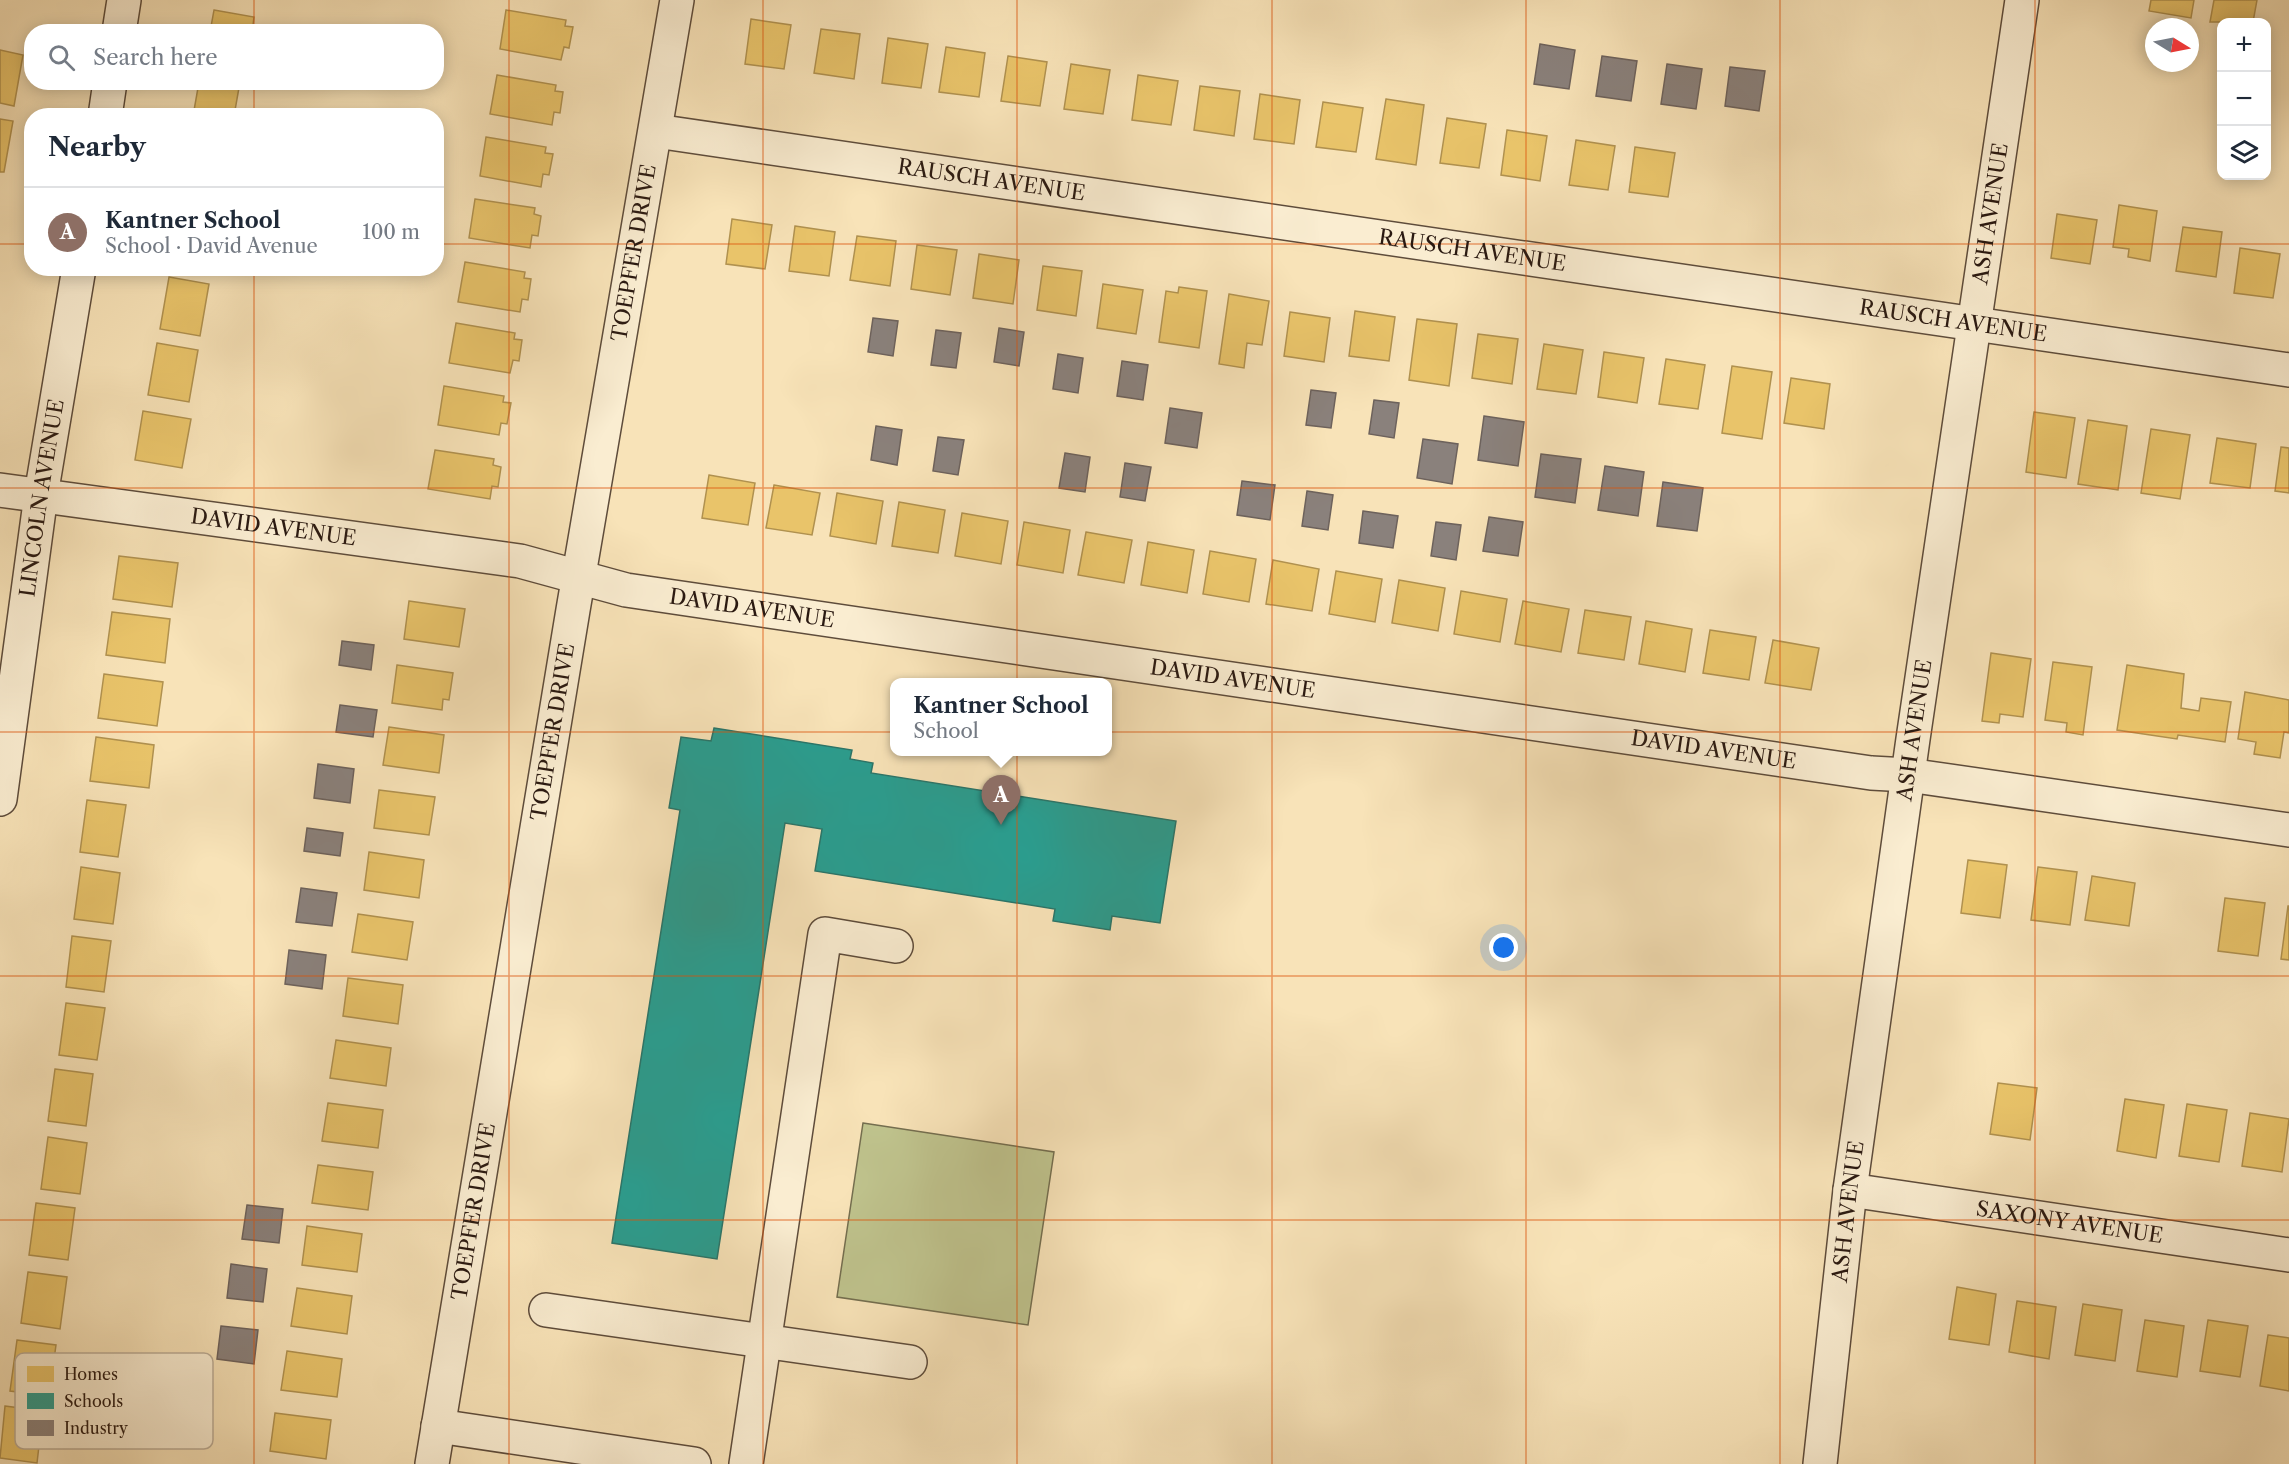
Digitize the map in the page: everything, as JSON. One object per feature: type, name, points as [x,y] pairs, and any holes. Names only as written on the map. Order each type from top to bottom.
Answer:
[{"type":"street","points":[[120,24],[124,0]]},
{"type":"street","name":"TOEPFER DRIVE","points":[[432,1464],[578,579],[677,0]]},
{"type":"street","name":"ASH AVENUE","points":[[1820,1464],[1850,1190],[1908,775],[2022,0]]},
{"type":"street","points":[[106,108],[109,90]]},
{"type":"street","name":"RAUSCH AVENUE","points":[[656,131],[2289,370]]},
{"type":"street","name":"LINCOLN AVENUE","points":[[0,799],[41,495],[78,276]]},
{"type":"street","name":"DAVID AVENUE","points":[[0,490],[520,561],[578,579],[638,591],[1836,768],[1908,775],[2289,830]]},
{"type":"street","points":[[747,1464],[825,934],[896,946]]},
{"type":"street","name":"SAXONY AVENUE","points":[[1850,1190],[2289,1255]]},
{"type":"street","points":[[546,1310],[910,1362]]},
{"type":"street","points":[[438,1426],[694,1464]]},
{"type":"green space","points":[[863,1123],[1054,1152],[1028,1325],[837,1297]]},
{"type":"building: Homes","points":[[2151,0],[2194,0],[2191,18],[2149,11]]},
{"type":"building: Homes","points":[[2214,0],[2257,0],[2254,18],[2217,18],[2217,22],[2210,22]]},
{"type":"building: Homes","points":[[214,10],[254,17],[253,24],[211,24]]},
{"type":"building: Homes","points":[[506,10],[566,20],[565,26],[573,27],[569,48],[564,47],[561,60],[500,49]]},
{"type":"building: Homes","points":[[751,19],[791,25],[784,69],[745,64]]},
{"type":"building: Homes","points":[[821,29],[860,34],[854,79],[814,73]]},
{"type":"building: Homes","points":[[888,38],[928,44],[921,88],[882,83]]},
{"type":"building: Homes","points":[[946,47],[985,53],[979,97],[939,92]]},
{"type":"building: Homes","points":[[0,50],[23,55],[14,106],[0,103]]},
{"type":"building: Homes","points":[[1008,56],[1047,62],[1040,106],[1001,101]]},
{"type":"building: Homes","points":[[1071,64],[1110,70],[1103,114],[1064,109]]},
{"type":"building: Homes","points":[[497,75],[556,85],[555,91],[563,92],[560,113],[554,112],[552,125],[490,114]]},
{"type":"building: Homes","points":[[1138,75],[1178,81],[1171,125],[1132,120]]},
{"type":"building: Homes","points":[[1200,86],[1240,91],[1234,136],[1194,130]]},
{"type":"building: Homes","points":[[198,90],[239,90],[235,108],[194,108]]},
{"type":"building: Homes","points":[[1260,94],[1300,100],[1294,144],[1254,139]]},
{"type":"building: Homes","points":[[1386,99],[1424,105],[1416,165],[1376,159]]},
{"type":"building: Homes","points":[[1323,102],[1363,108],[1356,152],[1316,147]]},
{"type":"building: Homes","points":[[1447,118],[1486,124],[1479,168],[1440,163]]},
{"type":"building: Homes","points":[[0,119],[13,121],[4,172],[0,172]]},
{"type":"building: Homes","points":[[1507,130],[1547,136],[1540,181],[1501,175]]},
{"type":"building: Homes","points":[[486,137],[546,147],[545,153],[553,154],[549,175],[543,174],[541,187],[480,176]]},
{"type":"building: Homes","points":[[1576,140],[1615,146],[1608,190],[1569,185]]},
{"type":"building: Homes","points":[[1635,147],[1675,153],[1668,197],[1629,192]]},
{"type":"building: Homes","points":[[475,199],[535,208],[534,214],[541,216],[538,236],[532,235],[530,248],[469,238]]},
{"type":"building: Homes","points":[[2119,205],[2157,211],[2150,261],[2128,257],[2129,249],[2113,247]]},
{"type":"building: Homes","points":[[2057,214],[2097,220],[2090,264],[2051,258]]},
{"type":"building: Homes","points":[[732,219],[772,225],[765,269],[726,264]]},
{"type":"building: Homes","points":[[795,226],[835,232],[829,276],[789,271]]},
{"type":"building: Homes","points":[[2183,227],[2222,232],[2216,277],[2176,271]]},
{"type":"building: Homes","points":[[857,236],[896,241],[890,286],[850,280]]},
{"type":"building: Homes","points":[[917,245],[957,250],[950,295],[911,289]]},
{"type":"building: Homes","points":[[2240,248],[2280,254],[2273,298],[2234,293]]},
{"type":"building: Homes","points":[[979,254],[1019,260],[1013,304],[973,298]]},
{"type":"building: Homes","points":[[465,262],[525,272],[524,278],[531,279],[528,300],[522,299],[520,312],[458,302]]},
{"type":"building: Homes","points":[[1043,266],[1082,271],[1076,316],[1037,310]]},
{"type":"building: Homes","points":[[169,277],[209,284],[200,336],[160,329]]},
{"type":"building: Homes","points":[[1103,284],[1143,290],[1136,334],[1097,328]]},
{"type":"building: Homes","points":[[1179,287],[1207,291],[1199,348],[1159,342],[1166,291],[1178,293]]},
{"type":"building: Homes","points":[[1229,294],[1269,301],[1262,345],[1247,343],[1244,368],[1219,364]]},
{"type":"building: Homes","points":[[1355,311],[1395,317],[1389,361],[1349,356]]},
{"type":"building: Homes","points":[[1290,312],[1330,318],[1324,362],[1284,356]]},
{"type":"building: Homes","points":[[1417,319],[1457,324],[1449,386],[1409,380]]},
{"type":"building: Homes","points":[[456,323],[515,333],[514,339],[522,340],[519,361],[513,360],[510,373],[449,363]]},
{"type":"building: Homes","points":[[1478,334],[1518,339],[1512,384],[1472,378]]},
{"type":"building: Homes","points":[[157,343],[198,350],[189,402],[148,395]]},
{"type":"building: Homes","points":[[1544,344],[1583,350],[1576,394],[1537,389]]},
{"type":"building: Homes","points":[[1604,352],[1644,358],[1637,403],[1598,397]]},
{"type":"building: Homes","points":[[1666,359],[1705,365],[1698,409],[1659,404]]},
{"type":"building: Homes","points":[[1732,366],[1772,372],[1762,439],[1722,433]]},
{"type":"building: Homes","points":[[1791,378],[1830,384],[1824,429],[1784,423]]},
{"type":"building: Homes","points":[[444,386],[504,396],[503,402],[511,403],[507,424],[501,423],[499,435],[438,425]]},
{"type":"building: Homes","points":[[143,411],[191,419],[182,468],[135,460]]},
{"type":"building: Homes","points":[[2034,412],[2075,418],[2066,478],[2026,472]]},
{"type":"building: Homes","points":[[2088,420],[2127,426],[2118,490],[2078,484]]},
{"type":"building: Homes","points":[[2151,429],[2190,435],[2180,499],[2141,493]]},
{"type":"building: Homes","points":[[2217,438],[2256,444],[2250,488],[2210,483]]},
{"type":"building: Homes","points":[[2281,447],[2289,448],[2289,493],[2275,491]]},
{"type":"building: Homes","points":[[435,450],[494,459],[493,465],[501,467],[498,487],[492,486],[490,499],[428,489]]},
{"type":"building: Homes","points":[[709,475],[755,483],[748,525],[702,518]]},
{"type":"building: Homes","points":[[774,485],[820,493],[812,535],[766,528]]},
{"type":"building: Homes","points":[[837,493],[883,501],[876,544],[830,536]]},
{"type":"building: Homes","points":[[899,502],[945,510],[938,553],[892,546]]},
{"type":"building: Homes","points":[[962,513],[1008,521],[1001,564],[955,556]]},
{"type":"building: Homes","points":[[1024,522],[1070,530],[1063,573],[1017,565]]},
{"type":"building: Homes","points":[[1086,532],[1132,540],[1124,583],[1078,575]]},
{"type":"building: Homes","points":[[1148,542],[1194,550],[1187,593],[1141,585]]},
{"type":"building: Homes","points":[[1210,551],[1256,559],[1249,602],[1203,594]]},
{"type":"building: Homes","points":[[119,556],[178,563],[172,607],[113,599]]},
{"type":"building: Homes","points":[[1273,560],[1319,569],[1312,611],[1266,604]]},
{"type":"building: Homes","points":[[1336,571],[1382,579],[1375,622],[1329,614]]},
{"type":"building: Homes","points":[[1399,580],[1445,588],[1438,631],[1392,623]]},
{"type":"building: Homes","points":[[1461,591],[1507,599],[1500,642],[1454,634]]},
{"type":"building: Homes","points":[[409,601],[465,609],[459,647],[404,639]]},
{"type":"building: Homes","points":[[1523,601],[1569,609],[1561,652],[1515,644]]},
{"type":"building: Homes","points":[[1585,610],[1631,617],[1624,660],[1578,653]]},
{"type":"building: Homes","points":[[112,612],[170,619],[165,663],[106,655]]},
{"type":"building: Homes","points":[[1646,621],[1692,629],[1685,672],[1639,664]]},
{"type":"building: Homes","points":[[1710,630],[1756,637],[1749,680],[1703,673]]},
{"type":"building: Homes","points":[[1773,640],[1819,648],[1811,690],[1765,683]]},
{"type":"building: Homes","points":[[1991,653],[2031,659],[2023,717],[2000,714],[1999,723],[1982,721]]},
{"type":"building: Homes","points":[[2053,662],[2092,667],[2083,735],[2066,732],[2067,723],[2045,720]]},
{"type":"building: Homes","points":[[397,665],[453,673],[449,700],[443,699],[442,710],[392,703]]},
{"type":"building: Homes","points":[[2127,665],[2184,674],[2181,708],[2199,711],[2201,698],[2231,702],[2225,742],[2178,735],[2177,739],[2117,730]]},
{"type":"building: Homes","points":[[104,674],[163,682],[157,726],[98,718]]},
{"type":"building: Homes","points":[[2245,692],[2289,700],[2289,733],[2284,732],[2280,758],[2254,754],[2256,742],[2238,739]]},
{"type":"building: Homes","points":[[389,727],[444,735],[439,773],[383,765]]},
{"type":"building: Homes","points":[[96,737],[154,745],[149,788],[90,781]]},
{"type":"building: Homes","points":[[379,790],[435,797],[429,835],[374,828]]},
{"type":"building: Homes","points":[[87,800],[126,805],[118,857],[80,852]]},
{"type":"building: Homes","points":[[369,852],[424,860],[419,898],[364,890]]},
{"type":"building: Homes","points":[[1968,860],[2007,865],[2000,918],[1961,913]]},
{"type":"building: Homes","points":[[81,867],[120,873],[113,924],[74,919]]},
{"type":"building: Homes","points":[[2038,867],[2077,872],[2070,925],[2031,920]]},
{"type":"building: Homes","points":[[2092,876],[2135,883],[2129,926],[2085,920]]},
{"type":"building: Homes","points":[[2225,898],[2265,903],[2258,956],[2218,951]]},
{"type":"building: Homes","points":[[2289,906],[2289,960],[2281,959]]},
{"type":"building: Homes","points":[[358,914],[413,922],[407,960],[352,952]]},
{"type":"building: Homes","points":[[72,936],[111,941],[104,992],[66,987]]},
{"type":"building: Homes","points":[[348,978],[403,985],[398,1024],[343,1016]]},
{"type":"building: Homes","points":[[66,1003],[105,1008],[97,1060],[59,1055]]},
{"type":"building: Homes","points":[[336,1040],[391,1048],[386,1086],[330,1078]]},
{"type":"building: Homes","points":[[55,1069],[93,1074],[86,1126],[48,1121]]},
{"type":"building: Homes","points":[[1998,1083],[2037,1088],[2030,1140],[1990,1134]]},
{"type":"building: Homes","points":[[2125,1099],[2164,1105],[2156,1158],[2117,1151]]},
{"type":"building: Homes","points":[[328,1103],[383,1110],[378,1148],[322,1141]]},
{"type":"building: Homes","points":[[2187,1104],[2227,1110],[2219,1162],[2179,1156]]},
{"type":"building: Homes","points":[[2250,1113],[2289,1119],[2282,1172],[2242,1166]]},
{"type":"building: Homes","points":[[48,1137],[87,1143],[80,1194],[41,1189]]},
{"type":"building: Homes","points":[[318,1165],[373,1172],[368,1210],[312,1203]]},
{"type":"building: Homes","points":[[36,1203],[75,1208],[68,1260],[29,1255]]},
{"type":"building: Homes","points":[[307,1226],[362,1234],[357,1272],[302,1265]]},
{"type":"building: Homes","points":[[28,1272],[67,1277],[60,1329],[21,1323]]},
{"type":"building: Homes","points":[[1957,1287],[1996,1294],[1989,1345],[1949,1339]]},
{"type":"building: Homes","points":[[297,1288],[352,1296],[347,1334],[291,1326]]},
{"type":"building: Homes","points":[[2017,1301],[2056,1307],[2049,1359],[2009,1352]]},
{"type":"building: Homes","points":[[2083,1304],[2122,1310],[2115,1361],[2075,1355]]},
{"type":"building: Homes","points":[[2145,1320],[2184,1326],[2177,1377],[2137,1371]]},
{"type":"building: Homes","points":[[2208,1320],[2248,1326],[2240,1377],[2200,1371]]},
{"type":"building: Homes","points":[[2268,1335],[2289,1338],[2289,1391],[2260,1386]]},
{"type":"building: Homes","points":[[17,1340],[56,1345],[55,1353],[15,1353]]},
{"type":"building: Homes","points":[[287,1351],[342,1359],[337,1397],[281,1390]]},
{"type":"building: Homes","points":[[15,1355],[15,1392],[10,1391]]},
{"type":"building: Homes","points":[[5,1406],[15,1407],[15,1449],[39,1449],[37,1463],[0,1458]]},
{"type":"building: Homes","points":[[275,1413],[331,1420],[326,1459],[270,1451]]},
{"type":"building: Schools","points":[[714,728],[852,750],[850,759],[873,763],[871,773],[1176,821],[1160,923],[1112,916],[1110,930],[1053,921],[1055,909],[815,871],[822,829],[785,823],[717,1259],[612,1243],[680,810],[669,808],[681,737],[711,741]]},
{"type":"building: Industry","points":[[1540,44],[1575,50],[1569,89],[1534,84]]},
{"type":"building: Industry","points":[[1602,56],[1637,61],[1631,101],[1596,96]]},
{"type":"building: Industry","points":[[1667,64],[1702,69],[1696,109],[1661,104]]},
{"type":"building: Industry","points":[[1730,67],[1765,71],[1759,111],[1725,106]]},
{"type":"building: Industry","points":[[873,318],[898,321],[893,356],[868,352]]},
{"type":"building: Industry","points":[[999,328],[1024,332],[1019,366],[994,362]]},
{"type":"building: Industry","points":[[936,330],[961,333],[956,368],[931,365]]},
{"type":"building: Industry","points":[[1058,354],[1083,358],[1078,393],[1053,389]]},
{"type":"building: Industry","points":[[1122,361],[1148,365],[1143,400],[1117,396]]},
{"type":"building: Industry","points":[[1311,390],[1336,393],[1331,428],[1306,425]]},
{"type":"building: Industry","points":[[1374,400],[1399,403],[1394,438],[1369,434]]},
{"type":"building: Industry","points":[[1170,408],[1202,413],[1197,448],[1165,443]]},
{"type":"building: Industry","points":[[1484,416],[1524,422],[1518,466],[1478,460]]},
{"type":"building: Industry","points":[[876,426],[902,430],[897,465],[871,460]]},
{"type":"building: Industry","points":[[938,437],[964,440],[958,475],[933,471]]},
{"type":"building: Industry","points":[[1423,439],[1458,444],[1452,484],[1417,478]]},
{"type":"building: Industry","points":[[1065,453],[1090,457],[1085,492],[1059,488]]},
{"type":"building: Industry","points":[[1541,454],[1581,459],[1575,503],[1535,497]]},
{"type":"building: Industry","points":[[1125,463],[1151,467],[1145,501],[1120,497]]},
{"type":"building: Industry","points":[[1605,466],[1644,472],[1638,516],[1598,510]]},
{"type":"building: Industry","points":[[1242,481],[1275,485],[1270,520],[1237,515]]},
{"type":"building: Industry","points":[[1663,482],[1703,488],[1697,531],[1657,526]]},
{"type":"building: Industry","points":[[1307,491],[1333,495],[1328,530],[1302,526]]},
{"type":"building: Industry","points":[[1363,511],[1398,516],[1393,548],[1359,543]]},
{"type":"building: Industry","points":[[1489,517],[1523,522],[1518,556],[1483,551]]},
{"type":"building: Industry","points":[[1436,522],[1461,525],[1456,560],[1431,556]]},
{"type":"building: Industry","points":[[342,641],[374,645],[371,670],[339,665]]},
{"type":"building: Industry","points":[[340,705],[377,710],[373,737],[336,732]]},
{"type":"building: Industry","points":[[318,764],[354,769],[350,803],[314,798]]},
{"type":"building: Industry","points":[[307,828],[343,833],[340,856],[304,851]]},
{"type":"building: Industry","points":[[301,888],[337,893],[332,926],[296,922]]},
{"type":"building: Industry","points":[[289,950],[326,955],[322,989],[285,984]]},
{"type":"building: Industry","points":[[247,1205],[283,1209],[279,1243],[242,1239]]},
{"type":"building: Industry","points":[[231,1264],[267,1269],[263,1302],[227,1298]]},
{"type":"building: Industry","points":[[221,1326],[258,1330],[254,1364],[217,1359]]},
{"type":"place","name":"Kantner School","points":[[1001,825]]}]
